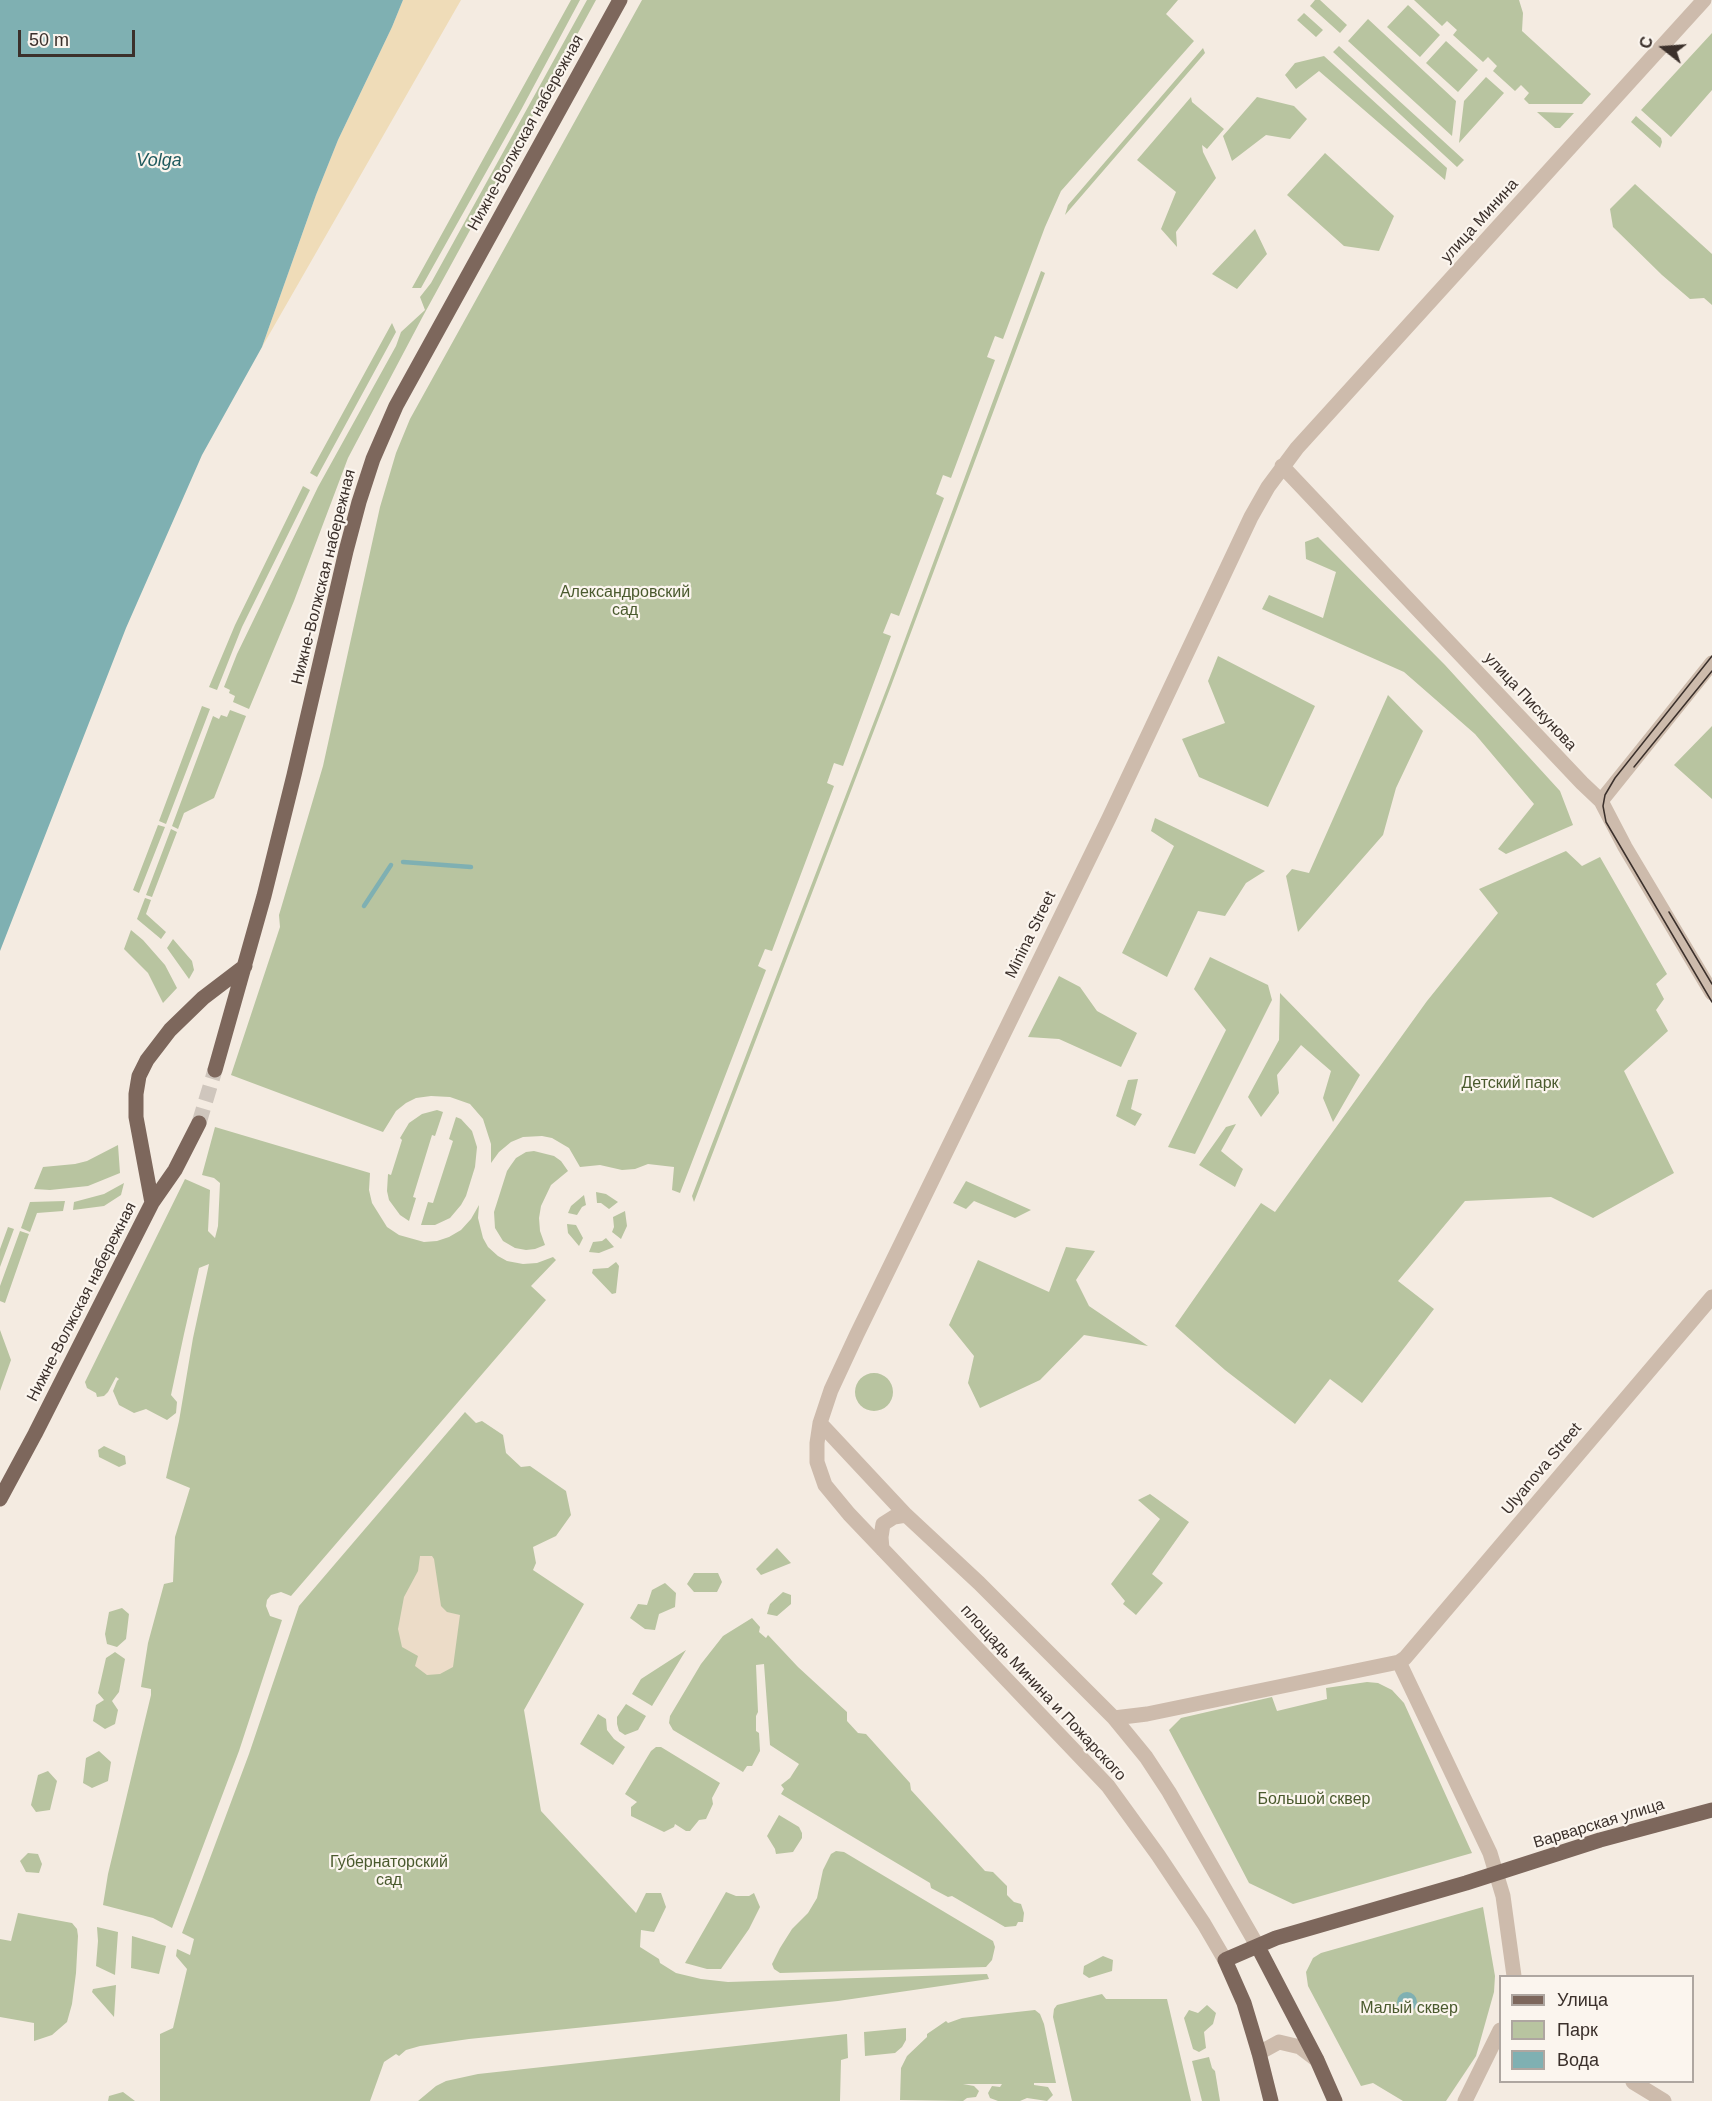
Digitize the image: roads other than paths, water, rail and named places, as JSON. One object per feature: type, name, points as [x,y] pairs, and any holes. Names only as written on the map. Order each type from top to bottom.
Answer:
[{"type":"main road","name":"Нижне-Волжская набережная","points":[[215,1070],[245,966],[294,775],[346,551],[373,459],[396,406],[620,0]]},
{"type":"main road","points":[[152,1203],[136,1117],[139,1076],[147,1060],[170,1030],[203,998],[245,966]]},
{"type":"main road","name":"Нижне-Волжская набережная","points":[[0,1498],[36,1434],[152,1203],[175,1170],[199,1123]]},
{"type":"main road","name":"Варварская улица","points":[[1496,1874],[1600,1840],[1712,1810]]},
{"type":"main road","points":[[1225,1960],[1276,1938],[1496,1874]]},
{"type":"main road","name":"площадь Минина и Пожарского","points":[[1257,1947],[1317,2061],[1335,2101]]},
{"type":"main road","name":"площадь Минина и Пожарского","points":[[1225,1960],[1244,2003],[1273,2099]]},
{"type":"street","name":"улица Минина","points":[[1282,466],[1704,0]]},
{"type":"street","name":"улица Пискунова","points":[[1282,466],[1601,801],[1624,847],[1712,993]]},
{"type":"street","name":"Minina Street","points":[[820,1423],[831,1390],[1108,818],[1251,516],[1282,466]]},
{"type":"street","points":[[1601,801],[1712,663]]},
{"type":"street","name":"Ulyanova Street","points":[[1399,1662],[1405,1658],[1466,1587],[1712,1297]]},
{"type":"street","name":"площадь Минина и Пожарского","points":[[820,1423],[906,1515],[979,1583],[1114,1718],[1146,1757],[1169,1792],[1257,1947]]},
{"type":"street","name":"площадь Минина и Пожарского","points":[[820,1423],[818,1462],[825,1485],[849,1514],[1108,1786],[1165,1865],[1225,1960]]},
{"type":"street","points":[[882,1549],[883,1524],[894,1517],[906,1515]]},
{"type":"street","points":[[1114,1718],[1147,1714],[1399,1662],[1490,1853],[1503,1896],[1514,1975]]},
{"type":"street","points":[[1466,2101],[1499,2033]]},
{"type":"street","points":[[1259,2053],[1280,2042],[1300,2047],[1317,2061]]},
{"type":"street","points":[[1635,2083],[1664,2101]]},
{"type":"water","name":"Volga","points":[[0,0],[403,0],[338,140],[262,347],[202,455],[126,628],[0,951]]},
{"type":"water","points":[[1407,1992],[1414,1995],[1417,2002],[1414,2009],[1407,2012],[1400,2009],[1397,2002],[1400,1995]]},
{"type":"waterway","points":[[403,862],[471,867]]},
{"type":"waterway","points":[[364,906],[391,865]]},
{"type":"tunnel","points":[[199,1123],[215,1070]]},
{"type":"tram line","points":[[1712,656],[1615,778],[1605,795],[1603,806],[1606,822],[1712,1002]]},
{"type":"tram line","points":[[1634,767],[1712,671]]},
{"type":"tram line","points":[[1669,912],[1712,984]]},
{"type":"park label","name":"Александровский сад","points":[[625,602]]},
{"type":"park label","name":"Детский парк","points":[[1510,1084]]},
{"type":"park label","name":"Большой сквер","points":[[1314,1800]]},
{"type":"park label","name":"Губернаторский сад","points":[[389,1872]]},
{"type":"park label","name":"Малый сквер","points":[[1409,2009]]}]
